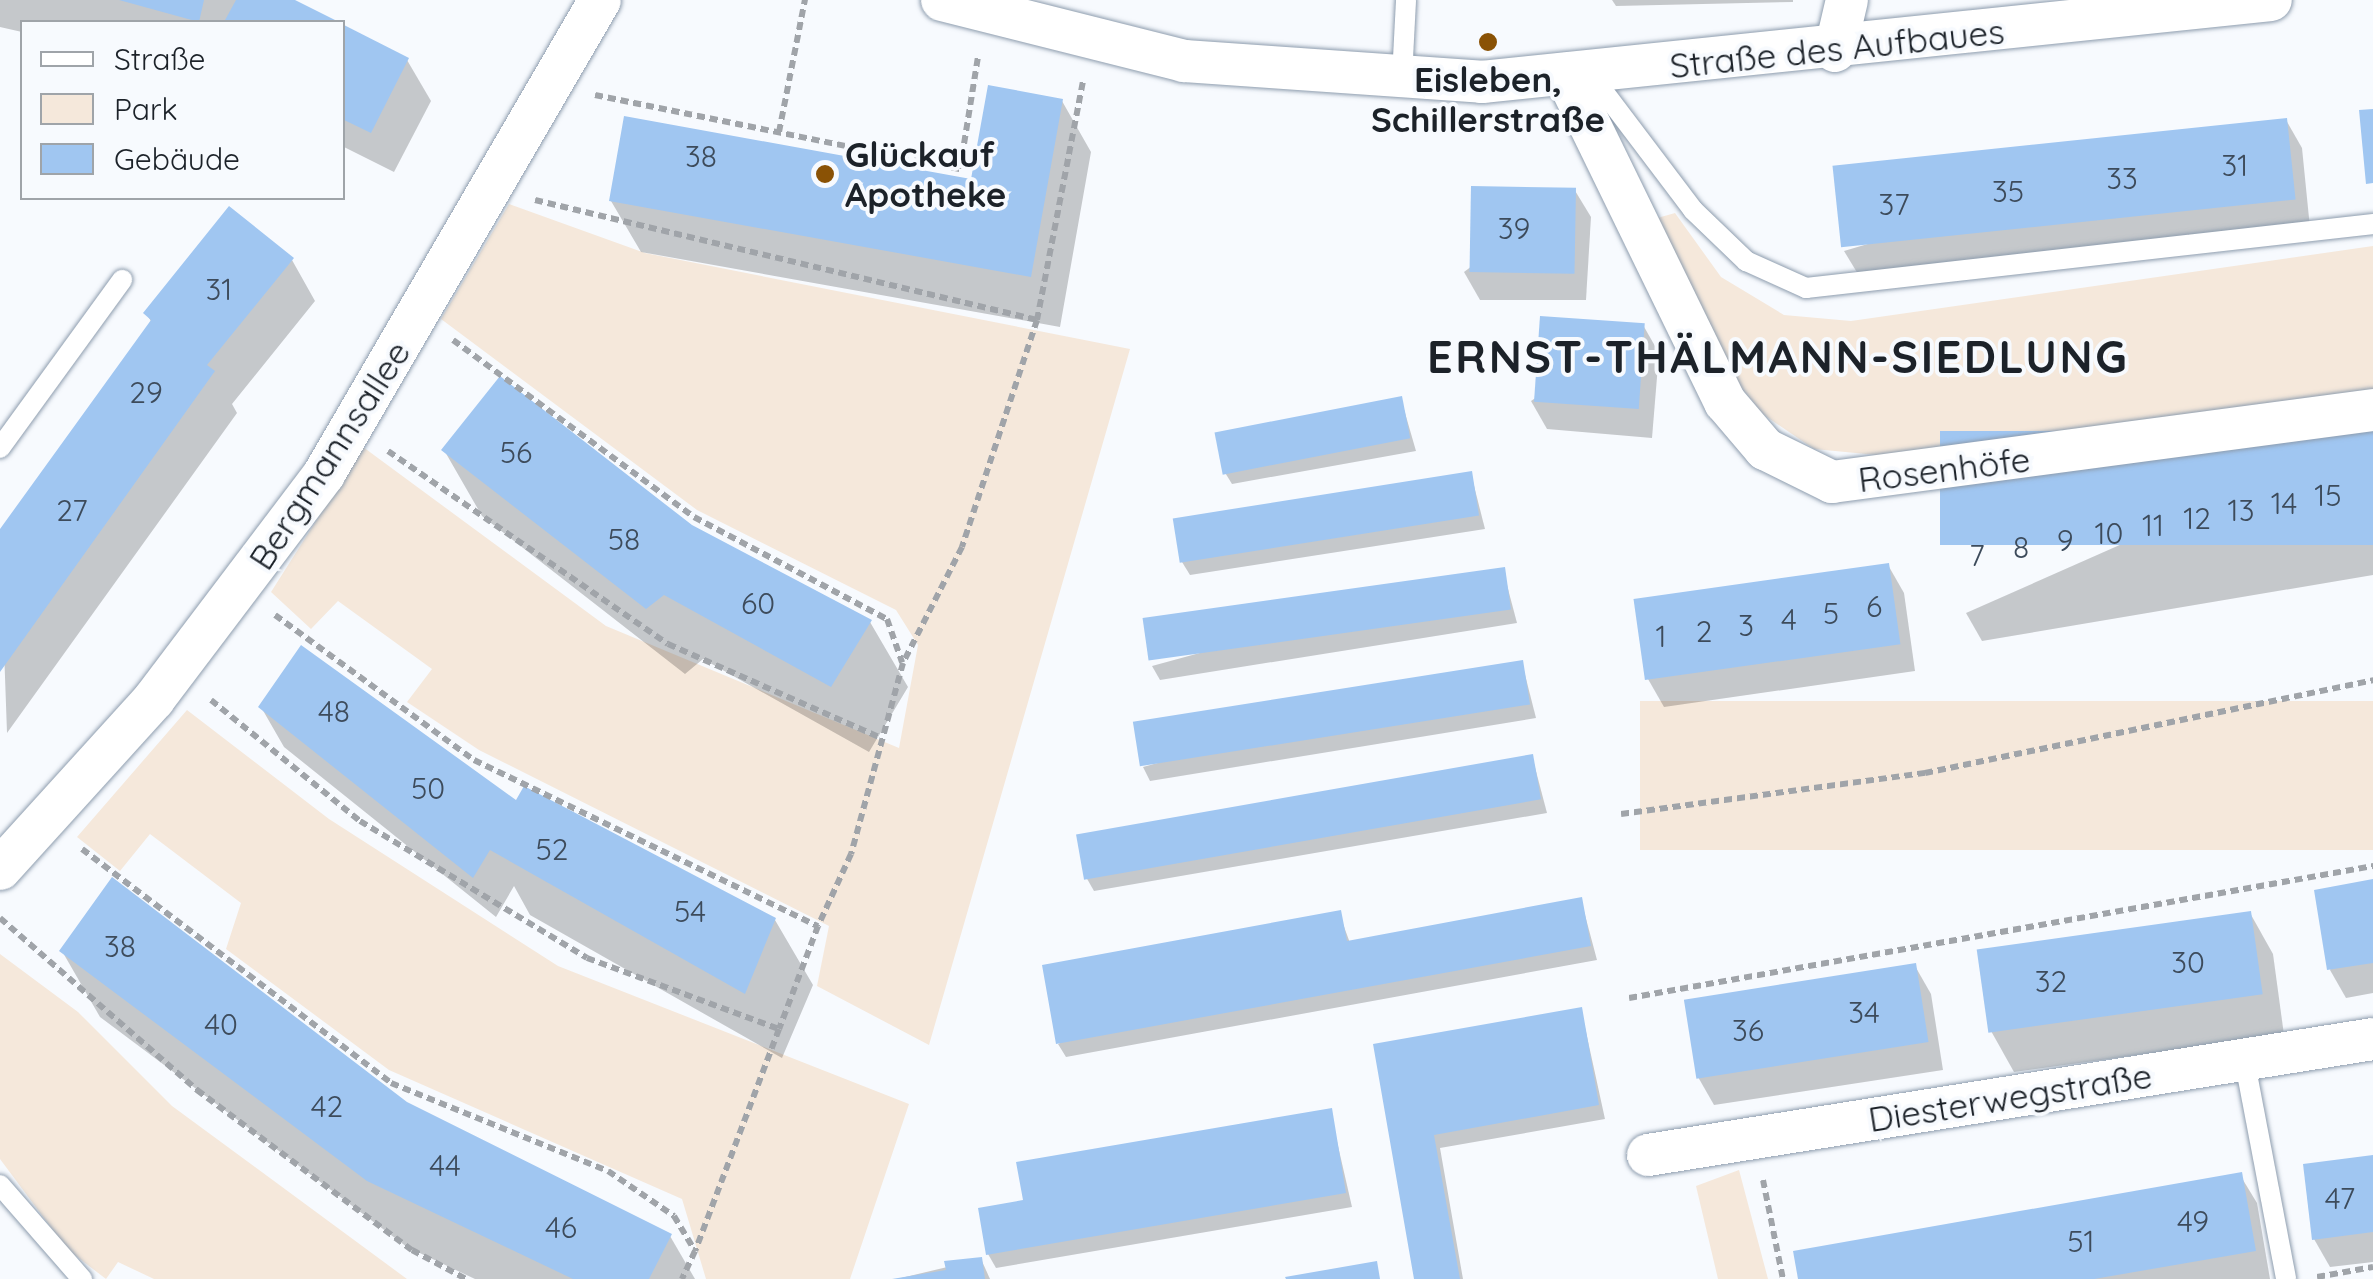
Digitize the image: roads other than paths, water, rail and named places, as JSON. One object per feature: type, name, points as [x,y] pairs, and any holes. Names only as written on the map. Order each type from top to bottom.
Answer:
[{"type":"street","name":"Bergmannsallee","points":[[0,869],[46,822],[241,590],[353,425],[420,315],[498,185],[600,0]]},
{"type":"street","name":"Straße des Aufbaues","points":[[942,0],[1184,60],[1402,78],[1577,73],[1835,51],[2271,0]]},
{"type":"street","points":[[1835,51],[1847,0]]},
{"type":"street","name":"Rosenhöfe","points":[[1577,73],[1725,402],[1766,448],[1832,482],[2373,410]]},
{"type":"street","name":"Diesterwegstraße","points":[[1648,1156],[2373,1039]]},
{"type":"lane","points":[[1402,78],[1406,0]]},
{"type":"lane","points":[[1577,73],[1693,210],[1746,261],[1806,288],[2373,224]]},
{"type":"lane","points":[[0,448],[122,280]]},
{"type":"lane","points":[[2244,1058],[2286,1279]]},
{"type":"lane","points":[[0,1185],[82,1279]]},
{"type":"place","name":"Eisleben, Schillerstraße","points":[[1488,42]]},
{"type":"place","name":"Glückauf Apotheke","points":[[825,174]]},
{"type":"district","name":"ERNST-THÄLMANN-SIEDLUNG","points":[[1778,357]]}]
